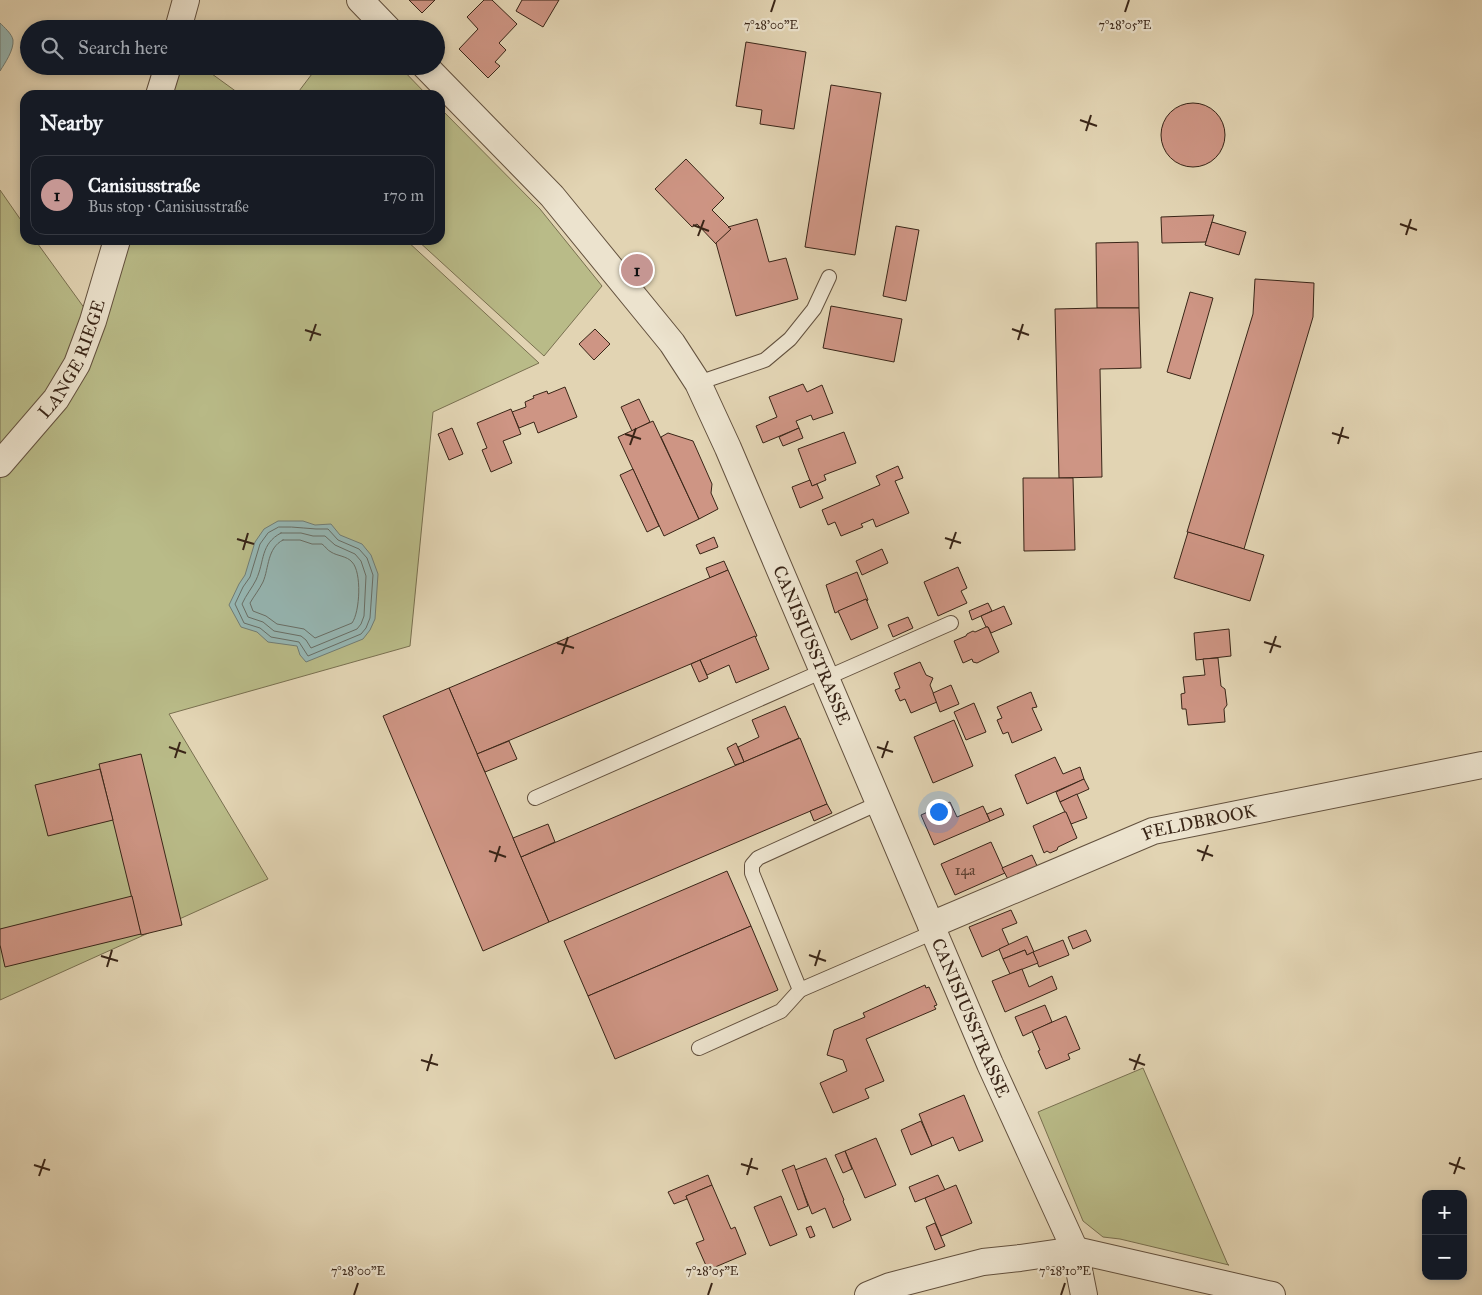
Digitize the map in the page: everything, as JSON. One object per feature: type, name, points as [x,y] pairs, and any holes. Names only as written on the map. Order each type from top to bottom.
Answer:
[{"type":"street","points":[[180,20],[186,0]]},
{"type":"street","points":[[360,0],[379,20]]},
{"type":"street","points":[[161,90],[165,75]]},
{"type":"street","name":"CANISIUSSTRASSE","points":[[434,75],[552,196],[672,343],[698,383],[728,448],[1001,1089],[1074,1250],[1084,1295]]},
{"type":"street","name":"LANGE RIEGE","points":[[0,464],[56,399],[77,364],[93,321],[116,245]]},
{"type":"street","name":"FELDBROOK","points":[[932,929],[1153,831],[1482,765]]},
{"type":"street","points":[[868,1295],[890,1286],[983,1262],[1074,1250],[1272,1295]]},
{"type":"lane","points":[[698,383],[765,360],[790,339],[814,308],[828,277]]},
{"type":"lane","points":[[535,798],[824,674],[952,623]]},
{"type":"lane","points":[[800,990],[752,873],[752,865],[758,858],[879,803]]},
{"type":"lane","points":[[699,1048],[781,1011],[800,990],[932,929]]},
{"type":"green space","points":[[165,75],[213,75],[234,90],[161,90]]},
{"type":"green space","points":[[311,75],[408,75],[422,90],[300,90]]},
{"type":"green space","points":[[445,113],[540,209],[602,286],[544,356],[422,245],[445,245]]},
{"type":"green space","points":[[0,190],[20,219],[20,245],[39,245],[93,320],[116,245],[411,245],[539,363],[433,412],[410,646],[169,714],[268,879],[0,1000]]},
{"type":"green space","points":[[1143,1068],[1228,1265],[1120,1239],[1103,1237],[1083,1221],[1038,1112]]},
{"type":"water","points":[[0,23],[10,33],[13,44],[11,52],[0,71]]},
{"type":"water","points":[[278,521],[303,521],[315,525],[331,524],[340,535],[362,544],[371,555],[378,574],[375,619],[363,639],[306,662],[300,655],[297,646],[268,642],[257,632],[241,627],[229,605],[245,575],[255,542],[264,529]]},
{"type":"building","points":[[409,0],[435,0],[422,13]]},
{"type":"building","points":[[484,0],[492,0],[517,24],[499,43],[506,50],[495,62],[500,66],[488,78],[459,49],[478,29],[467,17]]},
{"type":"building","points":[[522,0],[559,0],[543,27],[516,11]]},
{"type":"building","points":[[746,42],[806,52],[794,129],[760,124],[762,110],[736,106]]},
{"type":"building","points":[[831,85],[881,93],[855,255],[805,247]]},
{"type":"building","points":[[1193,103],[1211,108],[1216,112],[1220,117],[1225,135],[1220,153],[1216,158],[1211,162],[1193,167],[1175,162],[1170,158],[1166,153],[1161,135],[1166,117],[1170,112],[1175,108]]},
{"type":"building","points":[[686,159],[724,198],[712,210],[731,229],[716,244],[697,224],[692,227],[655,189]]},
{"type":"building","points":[[1214,215],[1206,242],[1162,243],[1161,217]]},
{"type":"building","points":[[757,219],[769,262],[786,258],[798,299],[736,316],[716,243],[731,229],[728,227]]},
{"type":"building","points":[[1212,222],[1246,232],[1239,255],[1205,245]]},
{"type":"building","points":[[896,226],[919,230],[906,301],[883,296]]},
{"type":"building","points":[[1138,242],[1139,308],[1097,308],[1096,243]]},
{"type":"building","points":[[1255,279],[1314,283],[1313,317],[1244,549],[1187,532],[1253,314]]},
{"type":"building","points":[[1190,292],[1213,298],[1190,379],[1167,372]]},
{"type":"building","points":[[831,306],[902,319],[894,362],[823,348]]},
{"type":"building","points":[[1139,308],[1141,368],[1100,369],[1102,477],[1059,478],[1055,309]]},
{"type":"building","points":[[595,329],[610,344],[594,360],[579,344]]},
{"type":"building","points":[[803,384],[807,392],[822,385],[833,413],[813,420],[811,415],[796,421],[799,428],[763,443],[756,426],[777,417],[769,397]]},
{"type":"building","points":[[565,387],[577,417],[538,433],[534,422],[519,428],[512,412],[526,407],[525,402],[534,398],[533,396],[547,391],[548,394]]},
{"type":"building","points":[[639,399],[650,422],[632,431],[621,407]]},
{"type":"building","points":[[511,409],[521,434],[503,441],[512,463],[491,472],[482,450],[487,448],[477,423]]},
{"type":"building","points":[[653,421],[699,519],[664,536],[618,437]]},
{"type":"building","points":[[452,428],[463,454],[449,460],[438,434]]},
{"type":"building","points":[[799,428],[803,438],[783,446],[779,437]]},
{"type":"building","points":[[844,432],[856,463],[824,475],[826,480],[812,486],[798,449]]},
{"type":"building","points":[[668,433],[693,441],[712,484],[711,493],[718,509],[699,519],[661,437]]},
{"type":"building","points":[[898,466],[903,478],[895,481],[909,513],[876,527],[873,519],[861,524],[863,527],[841,536],[835,522],[828,525],[822,510],[880,485],[876,476]]},
{"type":"building","points":[[633,469],[659,526],[647,532],[620,475]]},
{"type":"building","points":[[1023,478],[1073,478],[1075,550],[1024,551]]},
{"type":"building","points":[[810,480],[812,486],[817,484],[823,498],[800,508],[792,487]]},
{"type":"building","points":[[1188,532],[1264,555],[1250,601],[1174,578]]},
{"type":"building","points":[[714,537],[718,547],[700,554],[696,545]]},
{"type":"building","points":[[882,549],[888,563],[862,575],[856,561]]},
{"type":"building","points":[[724,561],[728,570],[710,578],[706,568]]},
{"type":"building","points":[[958,567],[967,588],[961,591],[967,603],[938,616],[924,582]]},
{"type":"building","points":[[728,570],[757,636],[477,754],[449,688]]},
{"type":"building","points":[[857,572],[868,600],[866,599],[835,613],[826,585]]},
{"type":"building","points":[[866,599],[878,628],[851,640],[838,611]]},
{"type":"building","points":[[988,603],[992,611],[972,620],[969,611]]},
{"type":"building","points":[[1004,606],[1012,624],[991,633],[981,616]]},
{"type":"building","points":[[908,617],[913,628],[893,637],[888,625]]},
{"type":"building","points":[[988,627],[999,652],[977,663],[973,662],[972,659],[963,663],[954,641],[973,631],[975,632]]},
{"type":"building","points":[[1229,629],[1231,656],[1196,660],[1194,633]]},
{"type":"building","points":[[755,636],[769,669],[736,683],[729,665],[707,675],[700,660]]},
{"type":"building","points":[[1218,658],[1221,686],[1225,689],[1227,705],[1224,709],[1225,722],[1188,725],[1186,709],[1182,709],[1181,694],[1185,693],[1183,677],[1205,675],[1203,659]]},
{"type":"building","points":[[700,660],[708,678],[699,682],[691,664]]},
{"type":"building","points":[[920,662],[926,675],[933,678],[930,685],[937,702],[911,713],[905,699],[900,701],[895,690],[900,688],[894,673]]},
{"type":"building","points":[[951,685],[959,704],[940,712],[933,693]]},
{"type":"building","points":[[449,688],[549,922],[483,951],[383,716]]},
{"type":"building","points":[[1031,692],[1037,707],[1032,708],[1042,730],[1012,743],[1008,732],[1003,734],[997,720],[1002,718],[997,707]]},
{"type":"building","points":[[974,703],[986,732],[966,740],[954,712]]},
{"type":"building","points":[[785,706],[799,738],[744,762],[738,747],[759,737],[752,720]]},
{"type":"building","points":[[954,720],[973,766],[933,783],[914,737]]},
{"type":"building","points":[[800,738],[827,804],[549,922],[521,857]]},
{"type":"building","points":[[509,741],[517,759],[485,772],[477,754]]},
{"type":"building","points":[[736,743],[744,762],[735,765],[727,748]]},
{"type":"building","points":[[141,754],[182,925],[141,935],[99,764]]},
{"type":"building","points":[[1055,757],[1063,774],[1080,767],[1084,779],[1027,804],[1015,775]]},
{"type":"building","points":[[100,769],[113,820],[48,836],[35,785]]},
{"type":"building","points":[[1084,779],[1089,789],[1060,802],[1056,792]]},
{"type":"building","points":[[1077,794],[1087,818],[1071,824],[1060,802]]},
{"type":"building","points":[[950,802],[957,817],[983,806],[990,821],[934,845],[921,815]]},
{"type":"building","points":[[827,804],[832,813],[814,821],[810,811]]},
{"type":"building","points":[[1001,808],[1004,815],[990,821],[987,814]]},
{"type":"building","points":[[1066,812],[1077,838],[1058,847],[1057,850],[1044,853],[1033,826]]},
{"type":"building","points":[[548,824],[555,842],[521,857],[513,838]]},
{"type":"building","points":[[991,842],[1005,873],[955,895],[941,864]]},
{"type":"building","points":[[1032,855],[1038,868],[1009,881],[1002,868]]},
{"type":"building","points":[[727,871],[751,926],[588,996],[564,941]]},
{"type":"building","points":[[132,896],[141,934],[5,967],[0,945],[0,929]]},
{"type":"building","points":[[1011,910],[1017,923],[1002,929],[1009,945],[982,957],[969,927]]},
{"type":"building","points":[[751,926],[778,990],[615,1059],[588,996]]},
{"type":"building","points":[[1086,930],[1091,941],[1073,949],[1068,937]]},
{"type":"building","points":[[1027,936],[1034,952],[1027,955],[1025,950],[1003,959],[999,949]]},
{"type":"building","points":[[1063,940],[1069,955],[1039,967],[1033,952]]},
{"type":"building","points":[[1025,950],[1027,955],[1033,952],[1038,963],[1010,974],[1003,959]]},
{"type":"building","points":[[1022,969],[1029,987],[1052,976],[1057,989],[1005,1012],[992,981]]},
{"type":"building","points":[[925,985],[926,988],[929,987],[937,1005],[934,1006],[936,1009],[866,1039],[884,1081],[865,1089],[869,1098],[833,1113],[820,1083],[847,1071],[843,1060],[827,1055],[834,1030],[865,1017],[863,1013]]},
{"type":"building","points":[[1045,1005],[1052,1022],[1023,1036],[1015,1017]]},
{"type":"building","points":[[1066,1016],[1080,1049],[1068,1054],[1070,1059],[1046,1069],[1032,1031]]},
{"type":"building","points":[[964,1095],[983,1141],[959,1151],[953,1137],[932,1146],[919,1114]]},
{"type":"building","points":[[921,1121],[932,1146],[911,1155],[901,1130]]},
{"type":"building","points":[[876,1138],[896,1185],[865,1198],[845,1151]]},
{"type":"building","points":[[845,1151],[852,1169],[843,1173],[835,1155]]},
{"type":"building","points":[[826,1158],[851,1220],[833,1228],[825,1208],[812,1214],[795,1170]]},
{"type":"building","points":[[794,1165],[808,1206],[798,1210],[782,1170]]},
{"type":"building","points":[[708,1175],[712,1185],[686,1196],[687,1199],[674,1204],[668,1192]]},
{"type":"building","points":[[938,1175],[945,1190],[915,1202],[909,1187]]},
{"type":"building","points":[[712,1185],[731,1229],[735,1227],[746,1254],[708,1270],[696,1243],[704,1240],[686,1196]]},
{"type":"building","points":[[956,1185],[972,1223],[941,1236],[925,1198]]},
{"type":"building","points":[[781,1196],[797,1235],[770,1246],[754,1207]]},
{"type":"building","points":[[935,1223],[945,1246],[935,1250],[926,1227]]},
{"type":"building","points":[[811,1226],[815,1236],[810,1238],[806,1228]]},
{"type":"place","name":"Canisiusstraße","points":[[637,270]]}]
